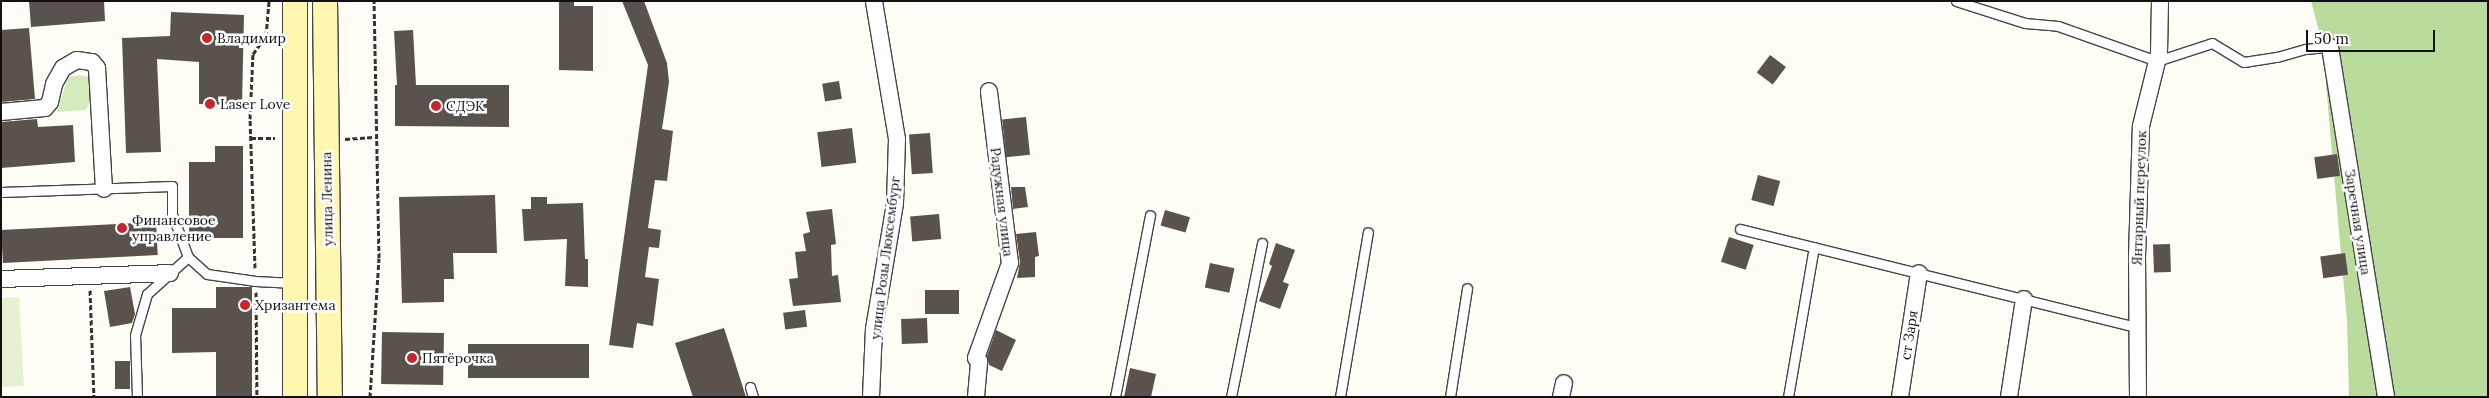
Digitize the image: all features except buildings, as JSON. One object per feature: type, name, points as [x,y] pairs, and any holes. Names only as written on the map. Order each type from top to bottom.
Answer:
[{"type":"main road","points":[[295,1],[295,397]]},
{"type":"main road","name":"улица Ленина","points":[[324,1],[330,397]]},
{"type":"main road","points":[[296,285],[328,288]]},
{"type":"street","name":"улица Розы Люксембург","points":[[871,397],[874,329],[895,203],[898,138],[874,1]]},
{"type":"street","name":"Янтарный переулок","points":[[2138,397],[2137,257],[2141,126],[2157,61],[2160,1]]},
{"type":"street","name":"Заречная улица","points":[[2330,47],[2386,397]]},
{"type":"street","points":[[1,112],[45,108],[50,102],[54,84],[63,68],[77,60],[86,59],[92,62],[97,68],[104,189]]},
{"type":"street","name":"Радужная улица","points":[[976,397],[979,361],[976,358],[1010,263],[988,91]]},
{"type":"street","points":[[1,279],[170,273]]},
{"type":"street","name":"ст Заря","points":[[1900,397],[1919,273]]},
{"type":"street","points":[[2009,397],[2024,299]]},
{"type":"lane","points":[[1956,1],[2025,23],[2058,26],[2157,61],[2212,43],[2244,62],[2277,57],[2305,49],[2330,47]]},
{"type":"lane","points":[[1,192],[172,186],[172,214],[188,257],[207,274],[296,285]]},
{"type":"lane","points":[[1114,397],[1150,215]]},
{"type":"lane","points":[[1740,229],[2138,327]]},
{"type":"lane","points":[[1340,397],[1368,232]]},
{"type":"lane","points":[[1231,397],[1262,243]]},
{"type":"lane","points":[[1788,397],[1814,247]]},
{"type":"lane","points":[[137,397],[135,335],[147,294],[188,257]]},
{"type":"lane","points":[[1450,397],[1467,288]]},
{"type":"lane","points":[[750,387],[753,397]]},
{"type":"path","points":[[257,397],[251,138],[253,54],[266,36],[269,1]]},
{"type":"path","points":[[370,397],[379,258],[374,1]]},
{"type":"path","points":[[342,139],[377,137]]},
{"type":"path","points":[[251,138],[281,138]]},
{"type":"path","points":[[90,276],[94,397]]},
{"type":"green space","points":[[2311,1],[2488,1],[2488,397],[2349,397],[2347,321],[2326,85],[2327,62]]},
{"type":"green space","points":[[80,75],[90,77],[92,99],[86,110],[57,112],[68,77]]},
{"type":"green space","points":[[19,297],[24,386],[1,387],[1,298]]},
{"type":"place","name":"Владимир","points":[[207,38]]},
{"type":"place","name":"Laser Love","points":[[210,104]]},
{"type":"place","name":"СДЭК","points":[[436,106]]},
{"type":"place","name":"Финансовое управление","points":[[122,228]]},
{"type":"place","name":"Хризантема","points":[[245,305]]},
{"type":"place","name":"Пятёрочка","points":[[412,358]]}]
